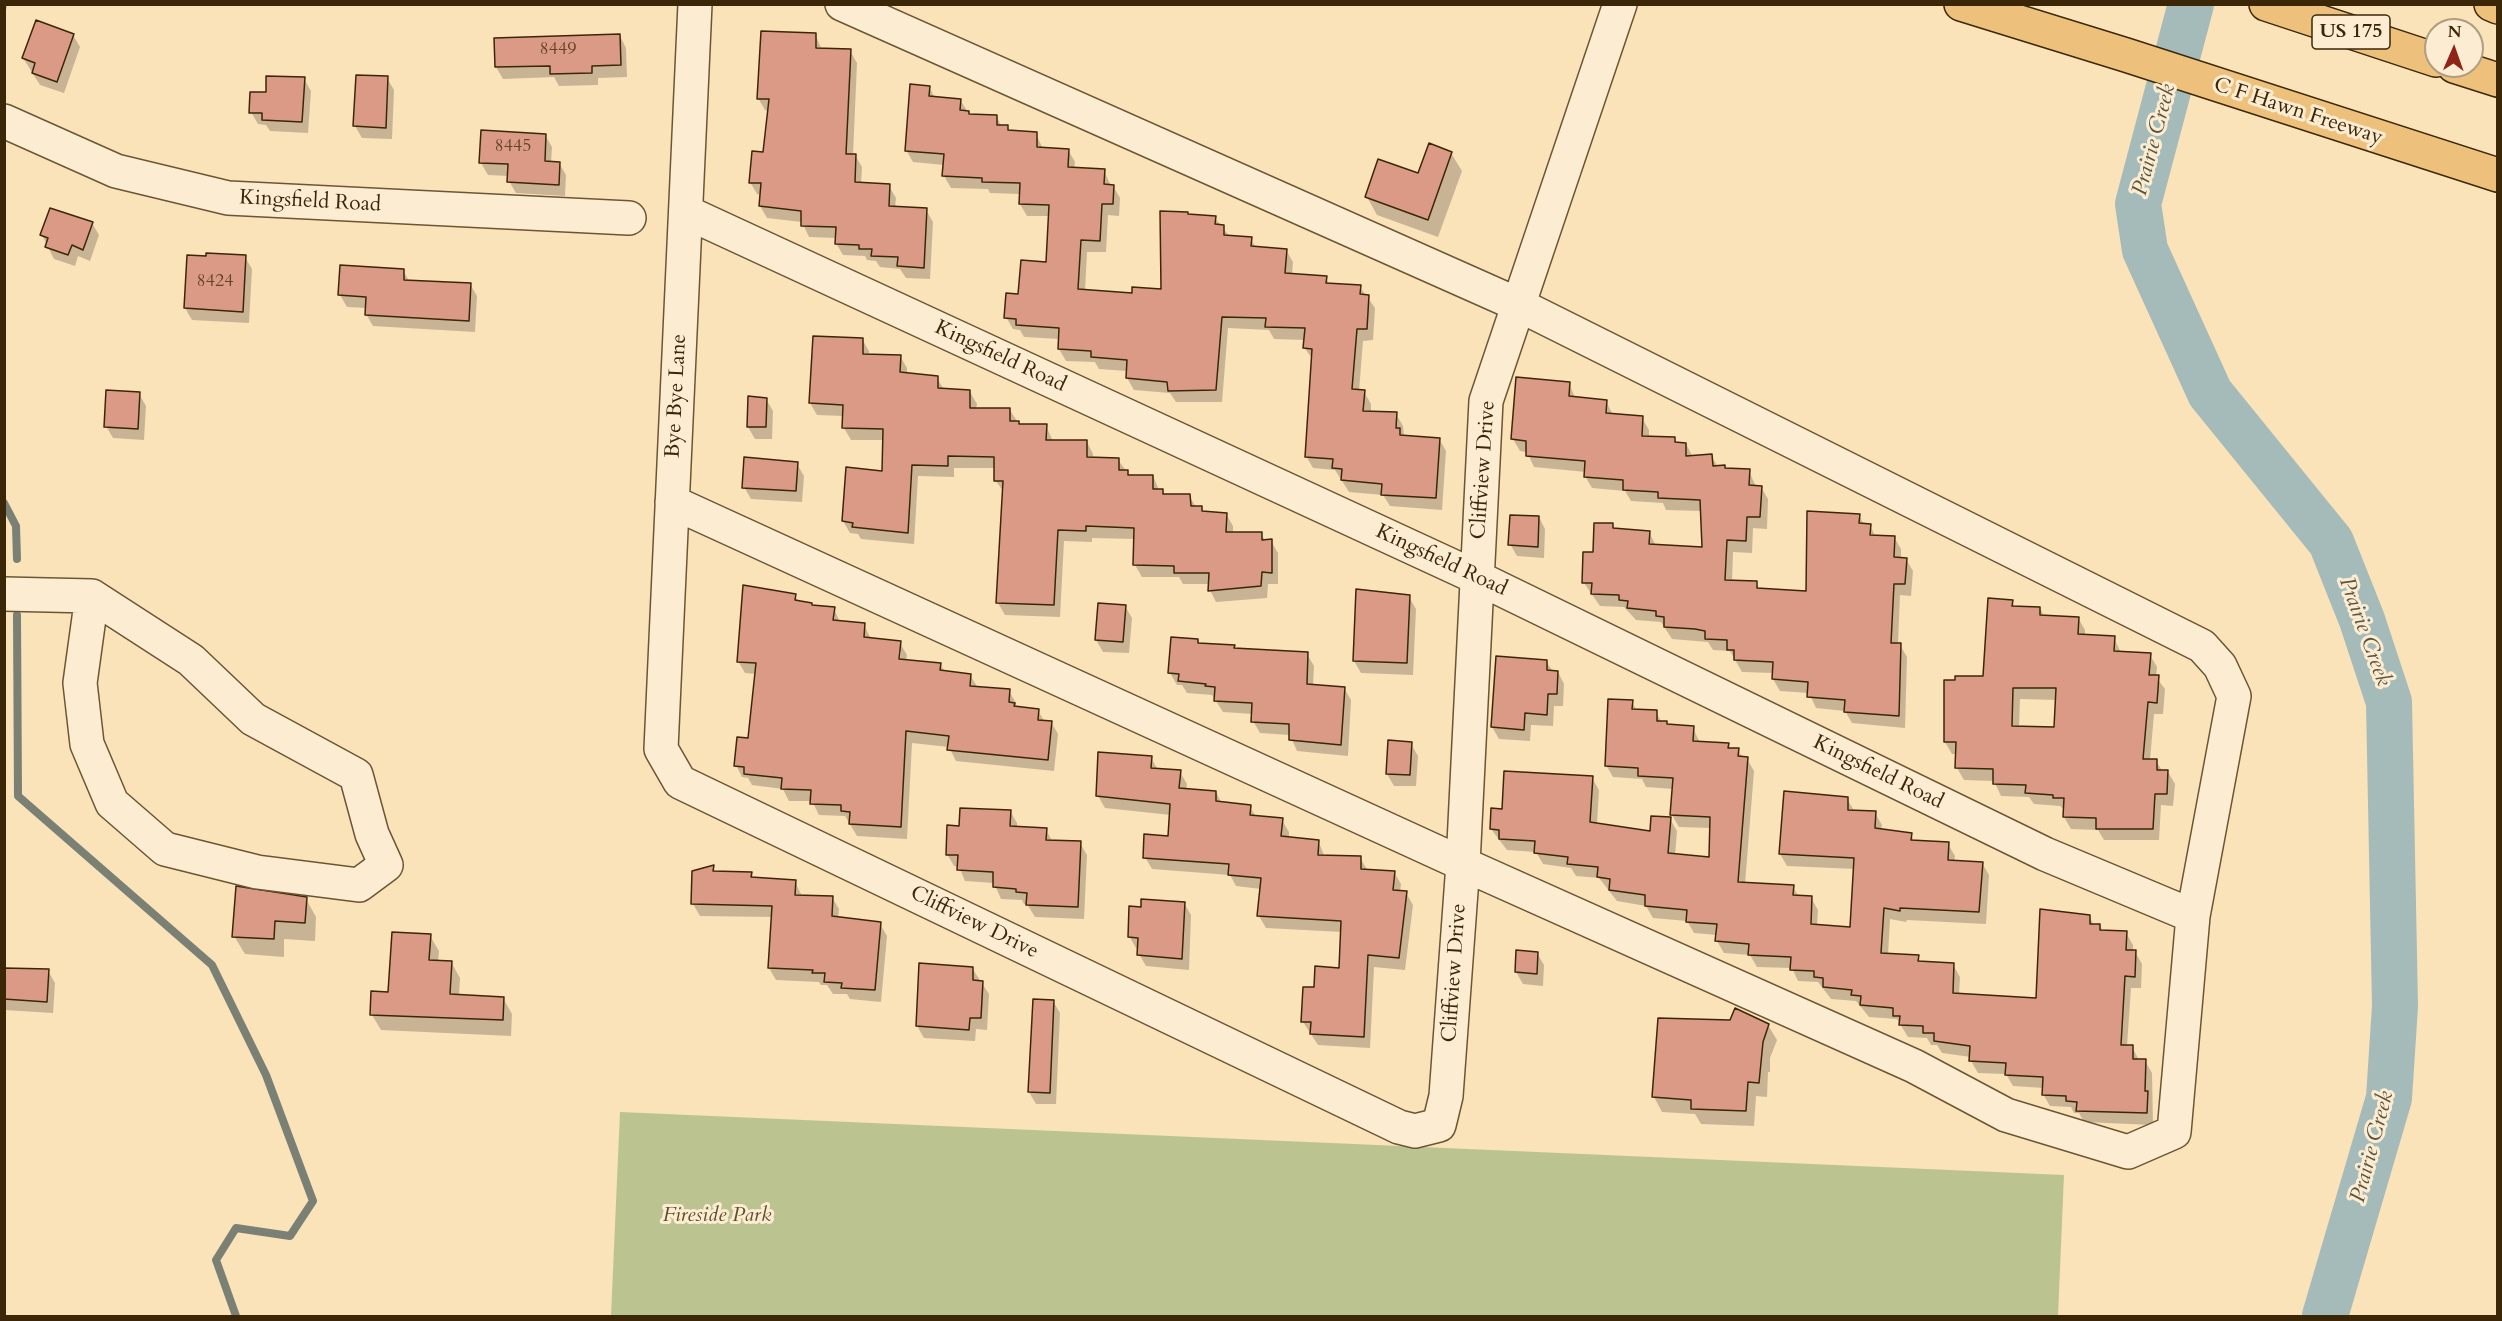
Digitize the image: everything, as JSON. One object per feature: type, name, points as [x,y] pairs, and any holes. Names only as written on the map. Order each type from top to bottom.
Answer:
[{"type":"main road","name":"C F Hawn Freeway","points":[[1961,4],[2498,176]]},
{"type":"main road","name":"US 175","points":[[2266,4],[2424,56]]},
{"type":"main road","points":[[2491,4],[2498,7]]},
{"type":"street","name":"Bye Bye Lane","points":[[680,782],[661,749],[695,4]]},
{"type":"street","points":[[672,502],[1463,864],[1892,1056],[2006,1115],[2128,1152],[2174,1132],[2193,916],[2234,696],[2220,666],[2202,646],[1519,305],[842,4]]},
{"type":"street","name":"Cliffview Drive","points":[[680,782],[1399,1128],[1415,1131],[1439,1125],[1443,1112],[1463,864],[1486,401],[1620,4]]},
{"type":"street","name":"Kingsfield Road","points":[[4,121],[116,171],[228,198],[629,218]]},
{"type":"street","name":"Kingsfield Road","points":[[686,212],[1476,577],[2045,854],[2193,916]]},
{"type":"street","points":[[4,594],[92,596],[191,660],[253,719],[356,775],[372,834],[386,865],[359,885],[257,872],[165,849],[112,803],[87,744],[80,683],[92,596]]},
{"type":"green space","name":"Fireside Park","points":[[620,1112],[2064,1175],[2058,1316],[611,1316]]},
{"type":"building","points":[[36,20],[74,34],[57,82],[32,73],[35,63],[22,58]]},
{"type":"building","points":[[761,31],[816,33],[816,48],[851,49],[846,154],[856,154],[855,182],[890,184],[889,206],[927,208],[924,268],[897,266],[898,257],[871,256],[872,249],[859,249],[859,245],[835,244],[836,227],[801,226],[801,211],[759,206],[761,183],[749,183],[752,151],[763,152],[769,99],[757,99]]},
{"type":"building","points":[[620,34],[621,65],[592,66],[592,73],[550,74],[550,66],[495,67],[494,38]]},
{"type":"building","points":[[356,75],[388,76],[386,128],[353,126]]},
{"type":"building","points":[[266,76],[305,77],[302,122],[262,120],[262,113],[249,113],[250,92],[266,92]]},
{"type":"building","points":[[910,84],[930,86],[929,96],[961,99],[960,110],[969,111],[969,114],[997,115],[997,125],[1008,125],[1008,130],[1037,132],[1037,147],[1069,149],[1068,167],[1105,169],[1104,184],[1114,185],[1113,204],[1102,204],[1100,241],[1081,240],[1078,289],[1132,293],[1132,287],[1161,289],[1160,211],[1216,216],[1215,224],[1224,225],[1224,235],[1252,237],[1251,246],[1287,249],[1285,273],[1327,276],[1326,283],[1361,285],[1360,294],[1369,295],[1367,329],[1357,329],[1352,389],[1365,390],[1363,411],[1397,412],[1396,428],[1400,428],[1400,435],[1440,438],[1436,498],[1381,495],[1382,484],[1341,480],[1342,469],[1332,468],[1333,459],[1305,457],[1312,349],[1303,348],[1305,328],[1265,327],[1266,318],[1222,317],[1216,390],[1168,391],[1167,382],[1126,378],[1127,360],[1091,357],[1091,351],[1058,349],[1059,328],[1016,325],[1016,319],[1004,318],[1006,293],[1018,294],[1021,260],[1046,262],[1049,205],[1019,204],[1020,183],[982,182],[982,178],[942,176],[944,154],[905,151]]},
{"type":"building","points":[[481,130],[546,134],[545,161],[560,162],[559,185],[507,182],[508,164],[479,163]]},
{"type":"building","points":[[1429,143],[1452,152],[1428,220],[1365,197],[1378,159],[1418,173]]},
{"type":"building","points":[[50,208],[93,222],[83,250],[72,245],[68,255],[45,247],[48,238],[40,235]]},
{"type":"building","points":[[206,253],[246,255],[243,312],[184,308],[187,255],[206,256]]},
{"type":"building","points":[[340,265],[404,269],[404,280],[471,283],[469,321],[365,315],[366,297],[338,295]]},
{"type":"building","points":[[813,336],[863,338],[863,354],[901,355],[900,372],[938,376],[938,388],[970,390],[970,408],[1010,408],[1010,421],[1019,421],[1019,424],[1047,424],[1046,440],[1087,440],[1087,457],[1119,458],[1119,470],[1128,470],[1128,475],[1153,475],[1153,489],[1163,489],[1163,494],[1190,494],[1191,506],[1202,506],[1202,511],[1227,513],[1226,532],[1262,532],[1262,540],[1272,539],[1272,573],[1262,572],[1261,586],[1208,591],[1209,573],[1174,573],[1174,566],[1133,565],[1134,528],[1086,526],[1086,531],[1058,530],[1054,605],[996,603],[1003,481],[994,481],[994,457],[948,456],[948,466],[912,465],[908,533],[852,527],[853,523],[842,521],[846,467],[882,471],[883,429],[842,428],[843,405],[809,403]]},
{"type":"building","points":[[1516,377],[1570,382],[1569,396],[1607,400],[1606,413],[1643,416],[1642,436],[1675,437],[1675,442],[1686,443],[1686,456],[1712,454],[1713,466],[1725,465],[1725,468],[1750,469],[1749,485],[1762,486],[1760,517],[1747,517],[1746,541],[1727,540],[1725,580],[1757,581],[1757,588],[1806,591],[1807,511],[1860,514],[1859,523],[1871,524],[1870,535],[1895,536],[1894,557],[1907,558],[1905,584],[1894,584],[1891,643],[1901,643],[1899,716],[1844,712],[1845,700],[1807,697],[1808,682],[1772,679],[1773,662],[1734,660],[1734,650],[1727,650],[1727,640],[1705,639],[1705,631],[1664,627],[1664,617],[1656,616],[1656,611],[1627,608],[1628,601],[1619,600],[1619,595],[1591,594],[1592,583],[1582,583],[1583,552],[1593,552],[1594,523],[1613,523],[1613,528],[1650,531],[1649,544],[1702,547],[1700,500],[1658,498],[1658,492],[1623,490],[1623,480],[1584,477],[1585,461],[1526,456],[1526,441],[1511,439]]},
{"type":"building","points":[[106,390],[140,392],[138,429],[104,427]]},
{"type":"building","points":[[748,396],[767,398],[766,427],[747,427]]},
{"type":"building","points":[[744,457],[798,462],[796,491],[742,488]]},
{"type":"building","points":[[1510,515],[1539,516],[1538,547],[1508,545]]},
{"type":"building","points":[[743,585],[796,594],[795,600],[812,603],[812,605],[835,607],[833,620],[865,623],[864,637],[901,641],[899,659],[941,663],[940,670],[971,674],[970,686],[1010,689],[1009,702],[1015,703],[1014,706],[1039,709],[1038,720],[1052,721],[1048,760],[947,750],[949,736],[906,731],[901,827],[849,824],[850,812],[841,811],[841,805],[810,804],[811,790],[781,789],[782,778],[744,774],[744,767],[734,766],[737,737],[748,738],[756,663],[737,662]]},
{"type":"building","points":[[1356,589],[1410,595],[1407,663],[1353,661]]},
{"type":"building","points":[[1988,598],[2013,600],[2012,606],[2040,607],[2040,615],[2079,617],[2078,634],[2115,636],[2114,651],[2151,653],[2149,675],[2159,675],[2157,703],[2148,702],[2143,759],[2157,759],[2157,770],[2168,770],[2167,794],[2155,794],[2153,829],[2096,829],[2096,818],[2063,817],[2064,798],[2025,793],[2026,785],[1993,784],[1993,769],[1955,768],[1956,742],[1944,742],[1944,680],[1955,680],[1955,676],[1983,676]],"holes":[[[2013,688],[2056,688],[2054,727],[2012,726]]]},
{"type":"building","points":[[1098,603],[1126,605],[1123,642],[1095,640]]},
{"type":"building","points":[[1171,637],[1198,639],[1198,643],[1235,645],[1234,648],[1308,652],[1307,684],[1345,687],[1341,745],[1289,740],[1289,724],[1251,722],[1252,703],[1214,701],[1215,687],[1178,681],[1179,674],[1168,673]]},
{"type":"building","points":[[1496,656],[1547,660],[1547,670],[1558,671],[1557,694],[1548,694],[1547,715],[1525,713],[1524,730],[1491,727]]},
{"type":"building","points":[[1608,699],[1633,700],[1632,709],[1657,710],[1657,721],[1694,726],[1693,741],[1729,743],[1728,748],[1739,748],[1738,756],[1748,757],[1738,882],[1794,885],[1793,895],[1812,896],[1811,924],[1850,927],[1854,858],[1779,854],[1784,791],[1848,797],[1848,810],[1876,811],[1875,828],[1912,833],[1911,840],[1949,842],[1948,860],[1983,862],[1979,912],[1900,908],[1900,911],[1884,908],[1881,953],[1919,955],[1918,961],[1954,963],[1953,993],[2036,998],[2040,909],[2090,915],[2090,924],[2100,924],[2100,930],[2127,931],[2126,950],[2136,950],[2135,977],[2125,976],[2121,1045],[2133,1045],[2133,1059],[2146,1059],[2147,1113],[2076,1111],[2077,1102],[2066,1101],[2066,1096],[2042,1095],[2043,1077],[2005,1075],[2006,1063],[1969,1061],[1970,1046],[1934,1041],[1934,1033],[1923,1033],[1923,1026],[1899,1025],[1900,1016],[1893,1016],[1893,1008],[1860,1005],[1861,996],[1851,995],[1852,990],[1823,987],[1823,978],[1814,977],[1814,971],[1790,970],[1791,957],[1748,955],[1749,944],[1715,941],[1717,924],[1686,922],[1687,910],[1645,906],[1645,895],[1609,890],[1610,879],[1597,877],[1598,867],[1567,864],[1568,857],[1534,853],[1535,841],[1499,839],[1499,830],[1490,829],[1491,808],[1502,809],[1504,771],[1593,776],[1590,822],[1650,831],[1651,816],[1671,817],[1668,853],[1709,857],[1710,817],[1670,815],[1673,778],[1638,776],[1638,768],[1605,766]]},
{"type":"building","points":[[1388,740],[1412,742],[1410,775],[1386,774]]},
{"type":"building","points":[[1098,752],[1152,756],[1151,768],[1181,770],[1179,788],[1216,791],[1216,801],[1251,805],[1250,815],[1283,818],[1281,836],[1319,840],[1318,855],[1361,856],[1361,869],[1395,871],[1393,890],[1407,891],[1399,958],[1368,955],[1364,1037],[1310,1034],[1311,1022],[1301,1022],[1303,987],[1314,987],[1315,966],[1339,968],[1341,921],[1257,916],[1261,878],[1228,875],[1229,864],[1143,858],[1144,834],[1168,836],[1170,804],[1096,796]]},
{"type":"building","points":[[960,808],[1011,810],[1010,826],[1047,828],[1046,840],[1081,841],[1078,907],[1026,905],[1027,893],[1016,892],[1016,889],[993,887],[993,872],[957,870],[958,855],[946,855],[947,825],[959,826]]},
{"type":"building","points":[[714,865],[713,871],[752,872],[751,877],[796,880],[795,895],[833,896],[832,916],[881,922],[875,990],[841,988],[842,983],[824,982],[825,973],[812,973],[813,970],[768,968],[772,906],[691,904],[692,871]]},
{"type":"building","points":[[236,886],[307,897],[305,923],[275,921],[274,939],[232,937]]},
{"type":"building","points":[[1141,899],[1185,902],[1182,959],[1137,955],[1138,938],[1128,937],[1129,906],[1141,907]]},
{"type":"building","points":[[392,932],[431,934],[429,960],[452,961],[450,994],[504,997],[503,1020],[370,1015],[371,991],[388,992]]},
{"type":"building","points":[[1516,950],[1538,952],[1537,974],[1515,972]]},
{"type":"building","points":[[919,963],[973,967],[973,980],[983,981],[981,1018],[970,1018],[969,1030],[916,1026]]},
{"type":"building","points":[[4,968],[49,969],[47,1002],[4,999]]},
{"type":"building","points":[[1033,999],[1054,1000],[1050,1093],[1028,1092]]},
{"type":"building","points":[[1735,1008],[1769,1024],[1763,1042],[1759,1083],[1748,1082],[1746,1111],[1691,1109],[1691,1100],[1652,1097],[1658,1018],[1730,1020]]},
{"type":"waterway","name":"Prairie Creek","points":[[2191,4],[2138,204],[2145,250],[2210,393],[2331,542],[2362,620],[2389,702],[2395,1006],[2389,1098],[2325,1316]]},
{"type":"waterway","points":[[4,503],[16,526],[17,559]]},
{"type":"waterway","points":[[17,615],[18,796],[212,965],[266,1075],[313,1201],[290,1236],[236,1228],[216,1260],[236,1316]]}]
